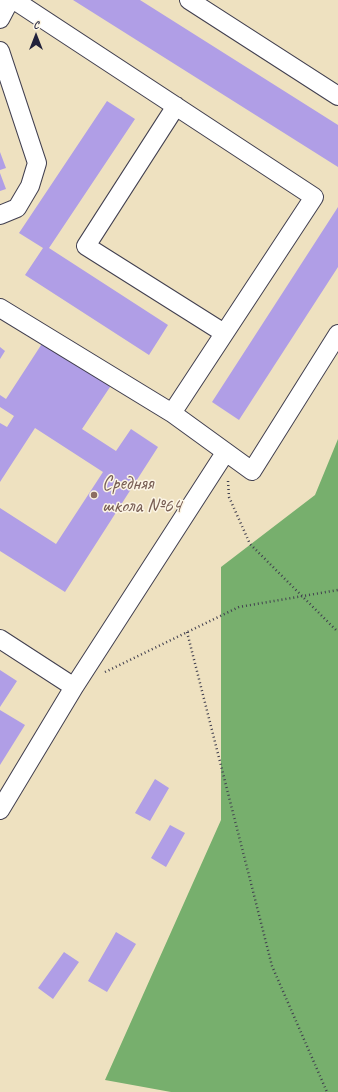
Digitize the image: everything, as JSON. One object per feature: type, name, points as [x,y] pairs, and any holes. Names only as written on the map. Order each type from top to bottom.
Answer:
[{"type":"street","points":[[0,19],[10,0]]},
{"type":"street","points":[[14,0],[314,198],[172,413]]},
{"type":"street","points":[[189,0],[338,96]]},
{"type":"street","points":[[0,51],[37,162],[30,186],[17,208],[0,215]]},
{"type":"street","points":[[176,106],[86,246],[224,334]]},
{"type":"street","points":[[0,308],[172,413],[225,453],[252,471],[338,334]]},
{"type":"street","points":[[0,810],[74,687],[225,453]]},
{"type":"street","points":[[0,639],[74,687]]},
{"type":"path","points":[[225,453],[229,497],[250,544],[338,632]]},
{"type":"path","points":[[102,673],[239,607],[338,590]]},
{"type":"path","points":[[187,632],[272,966],[327,1092]]},
{"type":"green space","points":[[338,439],[338,1092],[171,1092],[105,1080],[221,820],[221,567],[315,495]]},
{"type":"building","points":[[73,0],[140,0],[338,125],[338,167]]},
{"type":"building","points":[[107,101],[135,119],[49,248],[168,325],[149,355],[25,275],[43,248],[19,233]]},
{"type":"building","points":[[0,152],[6,168],[0,170]]},
{"type":"building","points":[[0,173],[6,189],[0,191]]},
{"type":"building","points":[[338,207],[338,267],[239,420],[212,402]]},
{"type":"building","points":[[45,339],[112,384],[82,429],[116,451],[131,429],[158,447],[65,592],[0,551],[0,508],[56,544],[103,472],[35,428],[0,482],[0,423],[7,427],[14,416],[0,407],[0,395],[6,399]]},
{"type":"building","points":[[0,347],[5,351],[0,359]]},
{"type":"building","points":[[0,670],[17,681],[0,707]]},
{"type":"building","points":[[0,710],[25,725],[0,765]]},
{"type":"building","points":[[155,779],[169,788],[150,821],[135,813]]},
{"type":"building","points":[[170,825],[185,833],[166,867],[151,858]]},
{"type":"building","points":[[116,932],[136,944],[107,992],[88,981]]},
{"type":"building","points":[[64,952],[79,962],[53,999],[38,988]]},
{"type":"place","name":"Средняя школа №64","points":[[94,495]]}]
